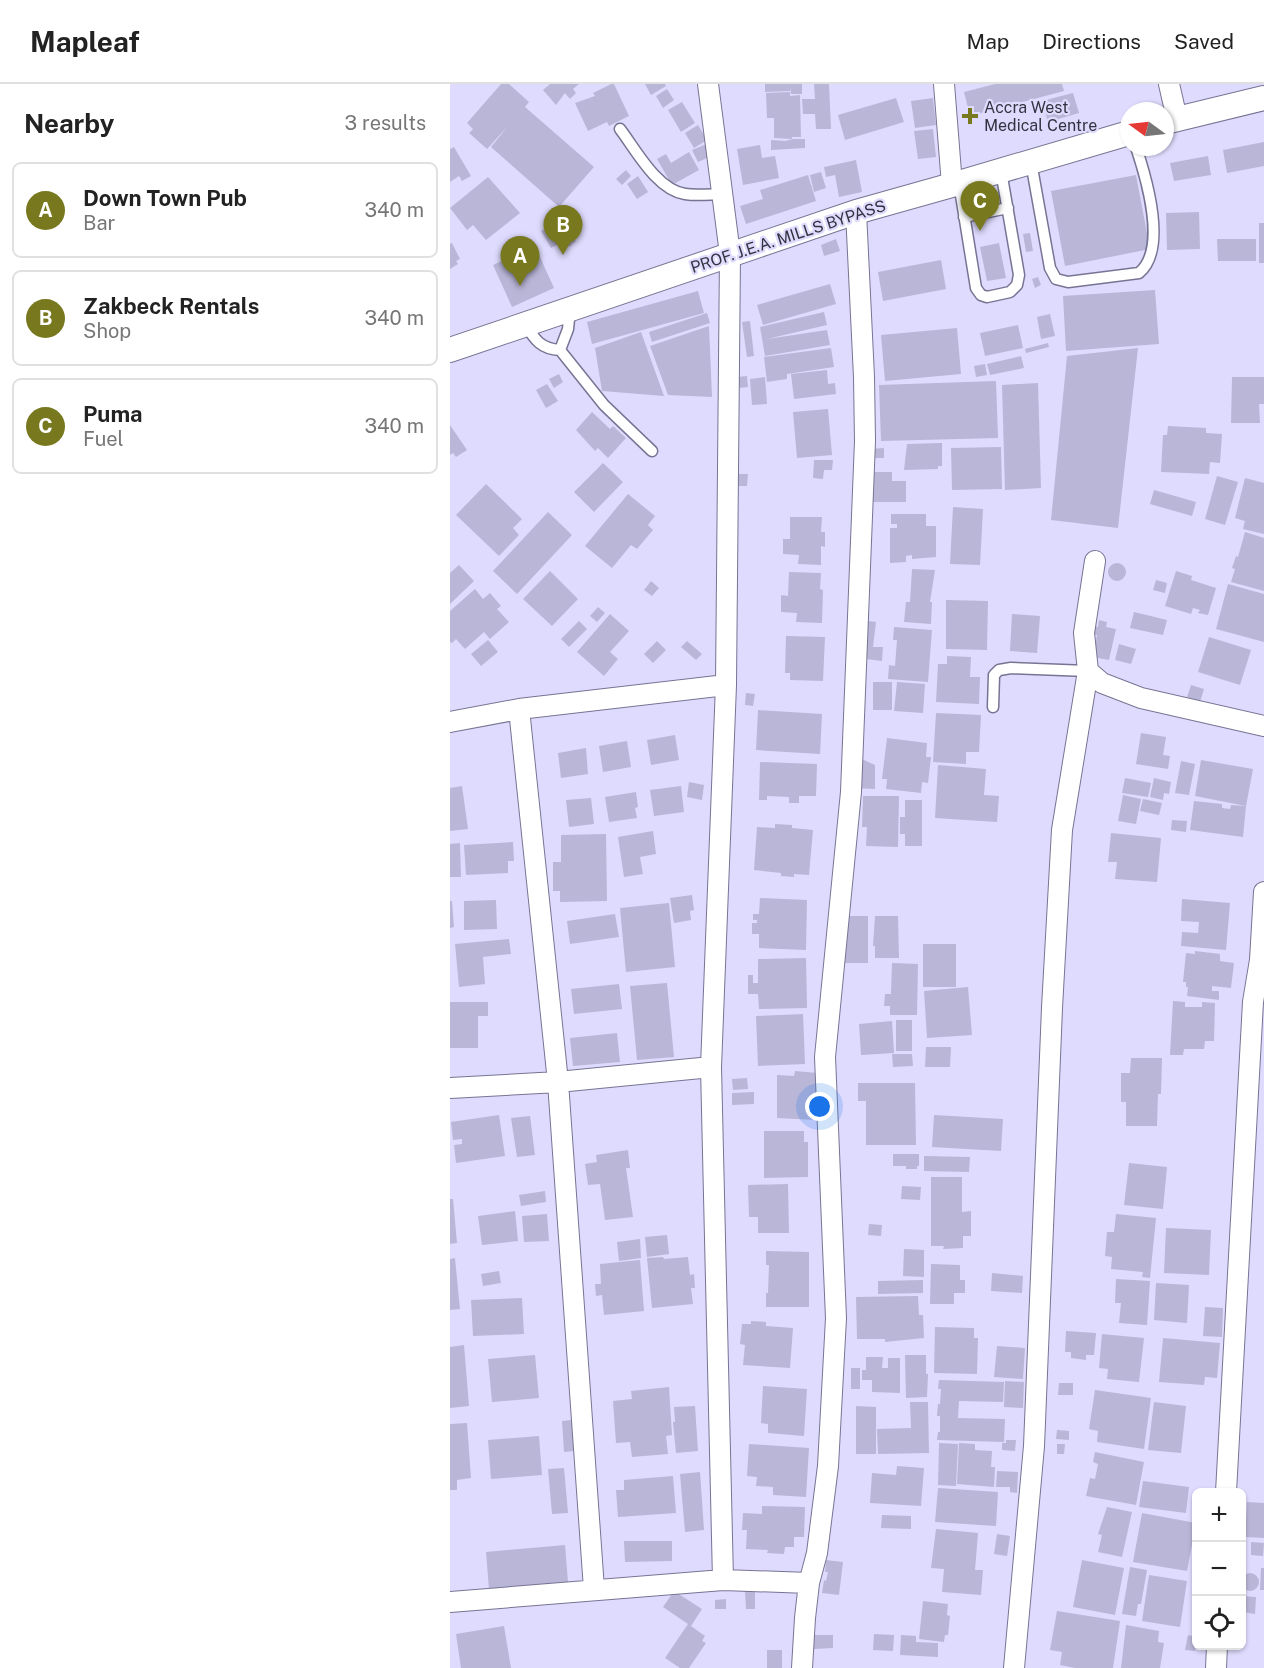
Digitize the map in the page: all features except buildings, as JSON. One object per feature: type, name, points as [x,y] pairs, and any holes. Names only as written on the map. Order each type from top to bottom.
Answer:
[{"type":"street","points":[[708,84],[730,254],[726,685],[711,1067],[723,1580]]},
{"type":"street","points":[[944,84],[956,184]]},
{"type":"street","points":[[1169,84],[1170,102]]},
{"type":"street","points":[[1174,120],[1264,98]]},
{"type":"street","name":"PROF. J.E.A. MILLS BYPASS","points":[[450,350],[855,212],[1120,136]]},
{"type":"street","points":[[801,1668],[809,1583],[817,1553],[828,1466],[836,1318],[825,1058],[851,792],[865,441],[855,212]]},
{"type":"street","points":[[1014,1668],[1034,1446],[1051,1020],[1062,830],[1088,671],[1084,633],[1095,561]]},
{"type":"street","points":[[1088,671],[1102,683],[1141,698],[1264,726]]},
{"type":"street","points":[[450,722],[519,709],[726,685]]},
{"type":"street","points":[[519,709],[558,1082],[594,1589]]},
{"type":"street","points":[[1226,1488],[1253,1002],[1260,960],[1264,892]]},
{"type":"street","points":[[450,1088],[558,1082],[711,1067]]},
{"type":"street","points":[[450,1602],[723,1580],[809,1583]]},
{"type":"street","points":[[1216,1668],[1217,1650]]},
{"type":"lane","points":[[620,129],[658,180],[669,189],[685,194],[723,194]]},
{"type":"lane","points":[[1031,162],[1050,268],[1056,279],[1068,282],[1139,273],[1147,266],[1151,256],[1153,222],[1149,187],[1139,156]]},
{"type":"lane","points":[[956,184],[976,288],[981,295],[987,297],[1010,292],[1017,285],[1019,275],[1001,171]]},
{"type":"lane","points":[[964,218],[1008,208]]},
{"type":"lane","points":[[560,350],[565,340],[570,309]]},
{"type":"lane","points":[[525,324],[534,340],[541,346],[560,350],[588,388],[652,451]]},
{"type":"lane","points":[[993,707],[994,675],[999,670],[1011,668],[1088,671]]},
{"type":"place","name":"Accra West Medical Centre","points":[[970,116]]},
{"type":"place","name":"Puma","points":[[980,231]]},
{"type":"place","name":"Zakbeck Rentals","points":[[563,255]]},
{"type":"place","name":"Down Town Pub","points":[[520,286]]}]
